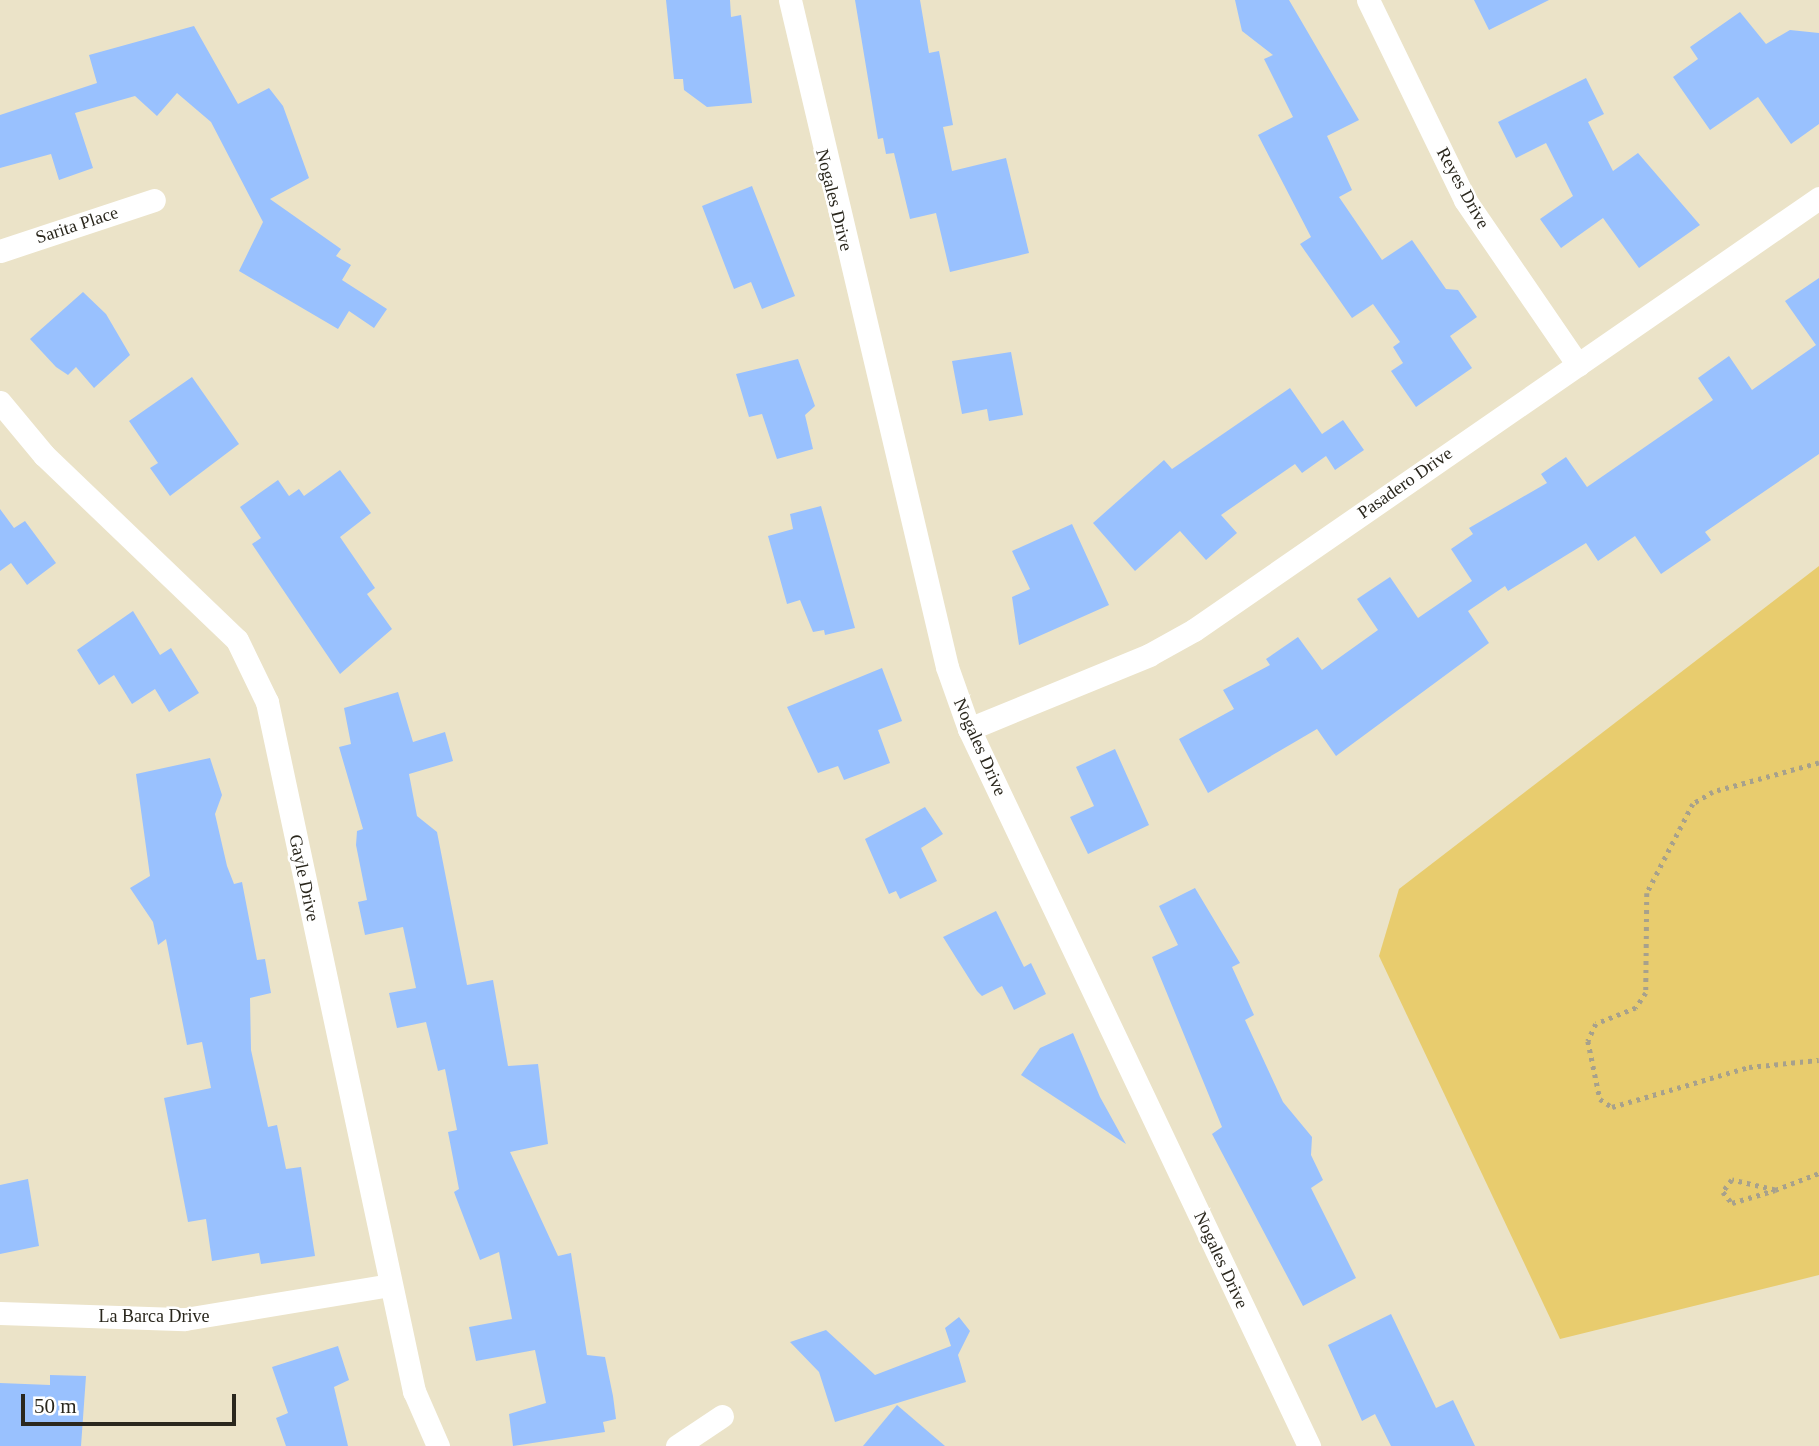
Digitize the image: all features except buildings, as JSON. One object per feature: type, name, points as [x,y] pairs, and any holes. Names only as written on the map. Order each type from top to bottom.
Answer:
[{"type":"street","name":"Nogales Drive","points":[[790,0],[947,667],[969,729],[1309,1446]]},
{"type":"street","name":"Reyes Drive","points":[[1368,0],[1465,201],[1578,365]]},
{"type":"street","name":"Pasadero Drive","points":[[969,729],[1149,655],[1195,630],[1819,198]]},
{"type":"street","name":"Sarita Place","points":[[0,251],[154,200]]},
{"type":"street","name":"Gayle Drive","points":[[0,402],[44,455],[237,640],[267,702],[414,1391],[438,1446]]},
{"type":"street","name":"La Barca Drive","points":[[0,1313],[185,1319],[390,1285]]},
{"type":"street","points":[[677,1446],[722,1416]]},
{"type":"path","points":[[1819,763],[1713,792],[1693,804],[1647,893],[1646,993],[1636,1008],[1596,1024],[1588,1041],[1600,1099],[1612,1107],[1749,1067],[1819,1060]]},
{"type":"path","points":[[1775,1190],[1732,1180],[1723,1192],[1732,1203],[1775,1190],[1819,1173]]},
{"type":"shaded area","points":[[1819,566],[1819,1275],[1560,1339],[1379,956],[1399,889]]}]
